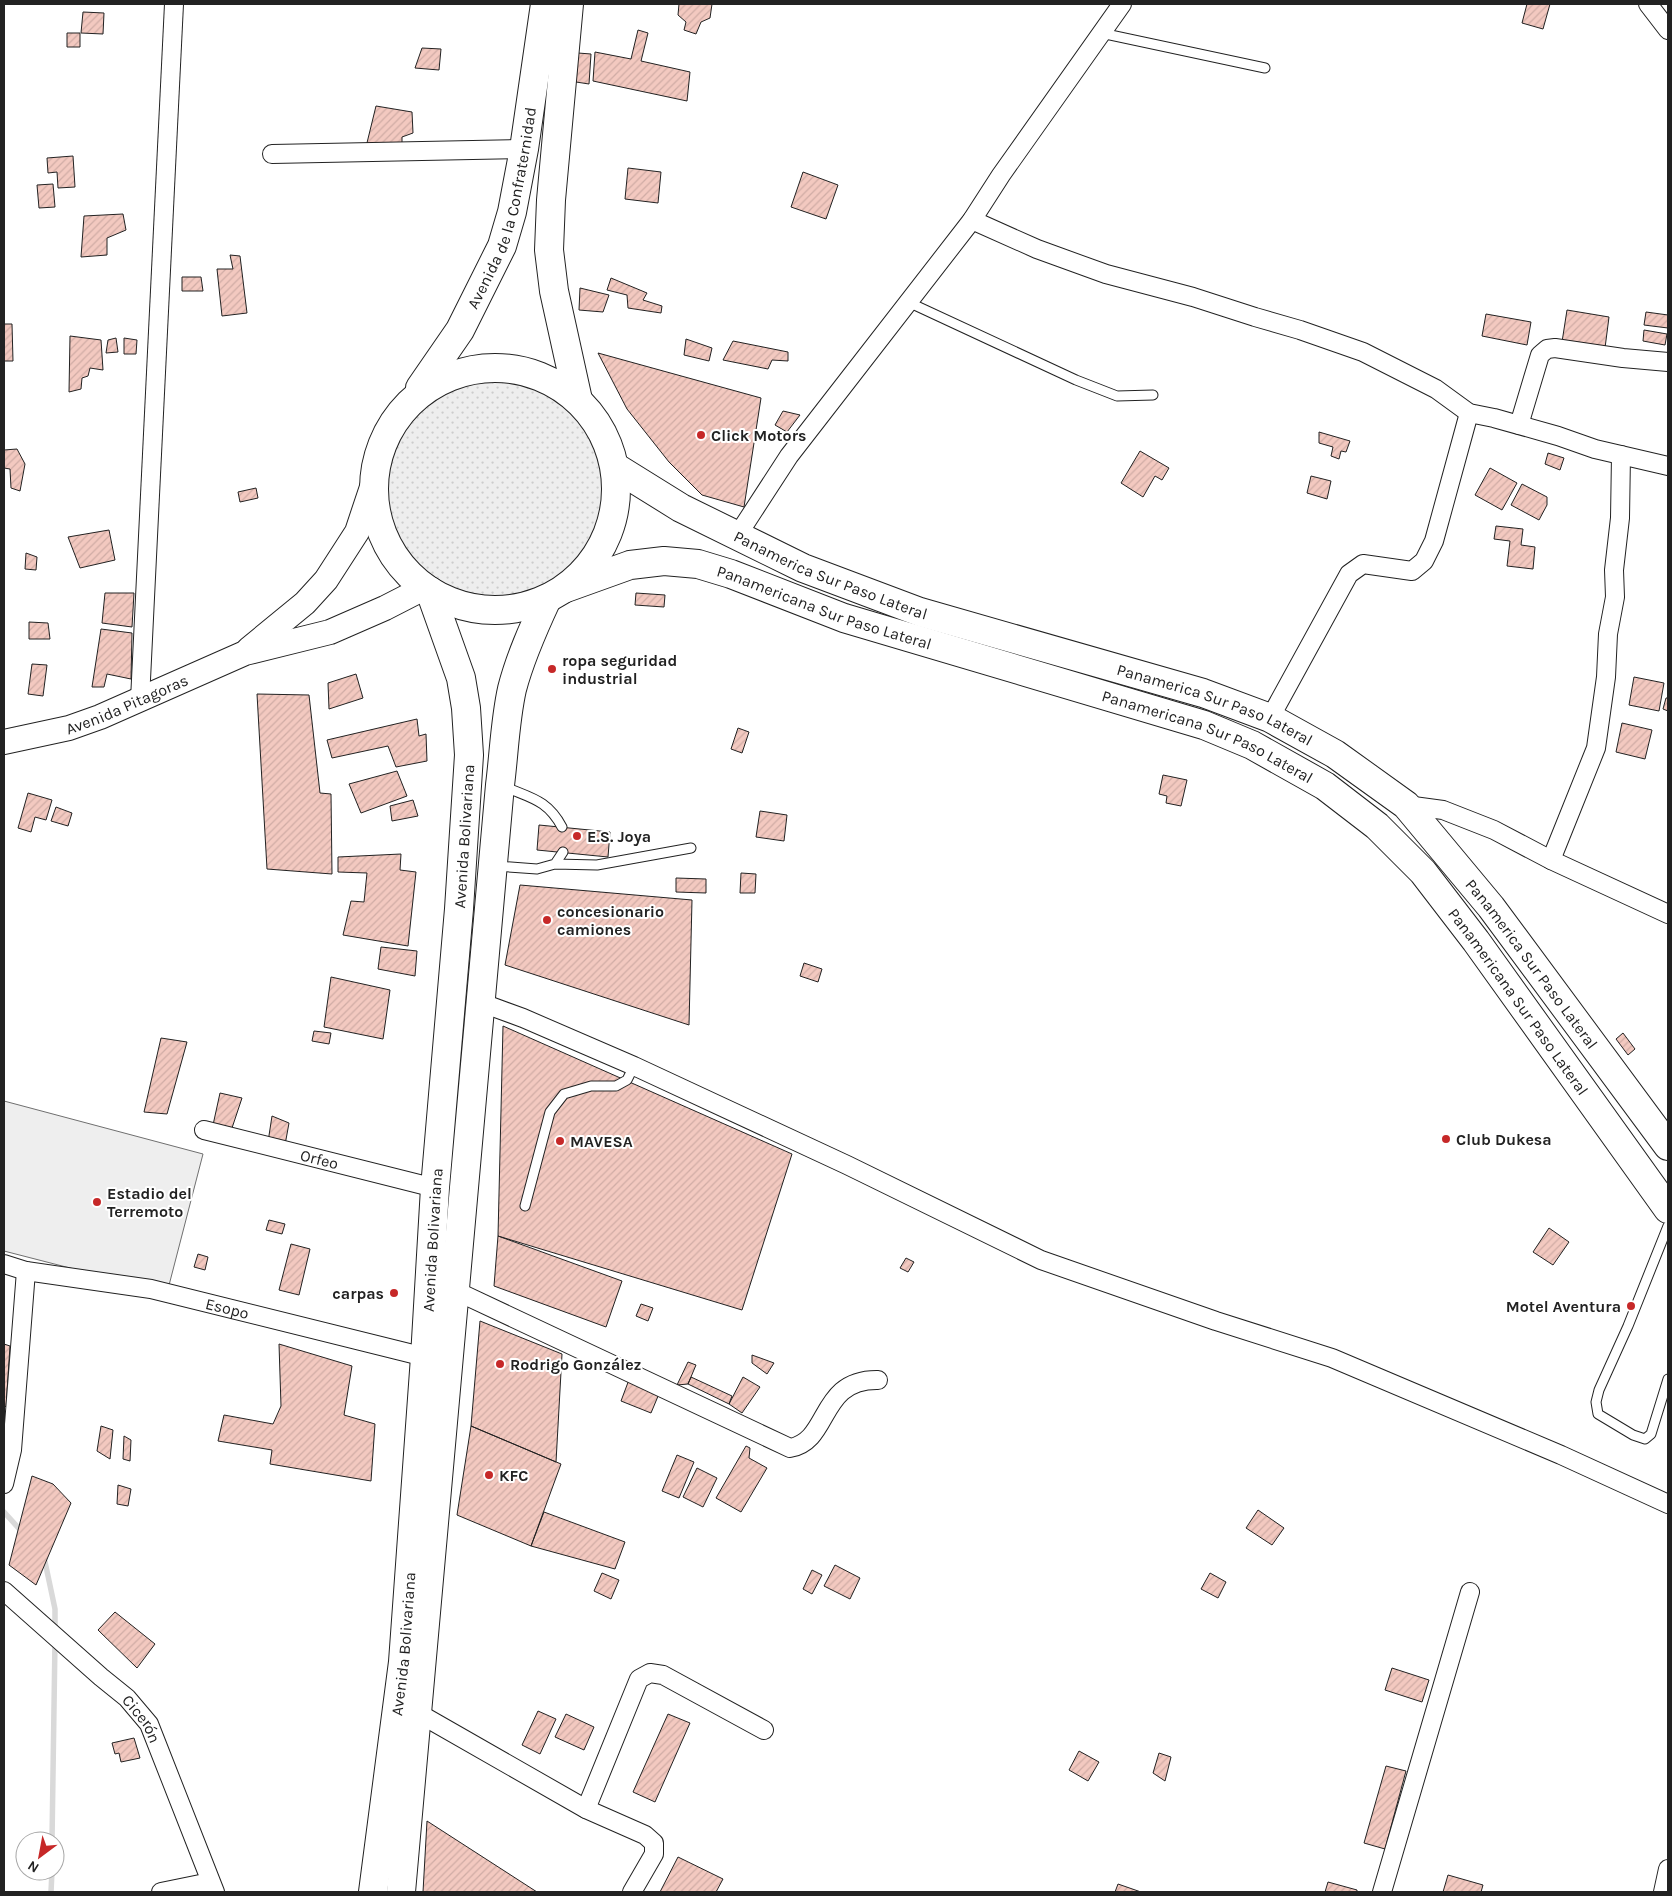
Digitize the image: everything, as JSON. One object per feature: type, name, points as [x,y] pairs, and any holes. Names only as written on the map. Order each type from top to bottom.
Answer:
[{"type":"highway","name":"Avenida de la Confraternidad","points":[[415,396],[460,330],[502,246],[512,212],[524,149],[545,4]]},
{"type":"highway","name":"Avenida de la Confraternidad","points":[[569,4],[551,200],[550,250],[554,291],[578,400]]},
{"type":"highway","points":[[427,589],[402,568],[386,543],[376,516],[372,487],[376,461],[384,437],[397,414],[415,396],[445,377],[480,368],[515,369],[548,380],[578,400],[595,420],[607,442],[615,467],[616,501],[608,535],[591,565],[556,594]]},
{"type":"highway","name":"Panamerica Sur Paso Lateral","points":[[615,467],[682,508],[803,568],[920,612],[1203,693],[1270,718],[1335,754],[1406,805],[1491,907],[1668,1146]]},
{"type":"highway","name":"Panamericana Sur Paso Lateral","points":[[427,589],[452,603],[482,610],[514,609],[630,565],[664,561],[698,564],[731,574],[844,618],[1204,725],[1252,745],[1325,786],[1377,826],[1423,872],[1476,941],[1668,1208]]},
{"type":"highway","name":"Avenida Bolivariana","points":[[373,1892],[403,1662],[435,1188],[459,909],[469,754],[466,708],[461,678],[427,589]]},
{"type":"highway","name":"Avenida Bolivariana","points":[[401,1892],[500,785],[512,691],[526,645],[556,594]]},
{"type":"main road","name":"Avenida Pitagoras","points":[[245,653],[305,603],[326,580],[357,532],[372,487]]},
{"type":"main road","name":"Avenida Pitagoras","points":[[4,742],[69,728],[100,717],[245,653],[330,632],[427,589]]},
{"type":"street","points":[[140,700],[174,4]]},
{"type":"street","points":[[737,536],[789,456],[972,220],[1001,175],[1122,4]]},
{"type":"street","points":[[1648,4],[1668,30]]},
{"type":"street","points":[[272,154],[524,149]]},
{"type":"street","points":[[972,220],[1037,250],[1106,274],[1194,297],[1363,352],[1436,389],[1469,413],[1519,425],[1595,449],[1668,466]]},
{"type":"street","points":[[1519,425],[1540,355],[1547,349],[1555,348],[1623,358],[1668,362]]},
{"type":"street","points":[[1270,718],[1349,574],[1362,564],[1412,571],[1424,561],[1434,541],[1469,413]]},
{"type":"street","points":[[1551,860],[1596,748],[1606,676],[1608,634],[1615,597],[1614,570],[1620,518],[1621,455]]},
{"type":"street","points":[[1406,805],[1443,810],[1494,830],[1551,860],[1668,914]]},
{"type":"street","points":[[482,1003],[523,1018],[634,1066],[847,1165],[1041,1260],[1216,1321],[1332,1358],[1561,1455],[1668,1504]]},
{"type":"street","name":"Orfeo","points":[[204,1130],[435,1188]]},
{"type":"street","name":"Esopo","points":[[4,1264],[26,1271],[151,1289],[425,1357]]},
{"type":"street","points":[[4,1484],[12,1450],[26,1271]]},
{"type":"street","points":[[456,1291],[790,1448],[800,1446],[810,1438],[840,1392],[864,1380],[878,1380]]},
{"type":"street","name":"Cicerón","points":[[4,1591],[127,1698],[149,1724],[212,1887]]},
{"type":"street","points":[[1382,1892],[1470,1592]]},
{"type":"street","points":[[586,1808],[639,1679],[650,1673],[663,1675],[764,1730]]},
{"type":"street","points":[[418,1713],[586,1808],[645,1835],[654,1843],[654,1854],[632,1892]]},
{"type":"street","points":[[1663,1892],[1668,1869]]},
{"type":"street","points":[[161,1892],[212,1887]]},
{"type":"lane","points":[[1101,33],[1265,68]]},
{"type":"lane","points":[[908,302],[1076,380],[1117,396],[1153,395]]},
{"type":"lane","points":[[500,785],[544,803],[554,813],[562,827]]},
{"type":"lane","points":[[493,866],[537,869],[555,864],[597,865],[691,848]]},
{"type":"lane","points":[[555,864],[563,852]]},
{"type":"lane","points":[[525,1206],[550,1112],[564,1094],[591,1086],[616,1086],[627,1080],[634,1066]]},
{"type":"lane","points":[[1668,1226],[1628,1326],[1599,1390],[1596,1402],[1598,1414],[1633,1435],[1645,1438],[1651,1434],[1668,1379]]},
{"type":"shaded area","points":[[495,380],[516,382],[546,393],[571,412],[590,437],[601,467],[603,488],[601,509],[590,539],[571,564],[546,583],[516,594],[495,596],[474,594],[444,583],[419,564],[400,539],[389,509],[387,488],[389,467],[400,437],[419,412],[444,393],[474,382]]},
{"type":"shaded area","name":"Estadio del Terremoto","points":[[4,1101],[203,1154],[167,1293],[4,1251]]},
{"type":"building","points":[[679,4],[712,4],[710,18],[701,22],[696,34],[684,30],[686,22],[678,15]]},
{"type":"building","points":[[1527,4],[1550,4],[1543,29],[1522,23]]},
{"type":"building","points":[[83,12],[104,13],[103,34],[81,33]]},
{"type":"building","points":[[638,30],[648,33],[641,61],[690,72],[687,101],[593,81],[595,52],[631,59]]},
{"type":"building","points":[[67,33],[80,33],[80,47],[67,47]]},
{"type":"building","points":[[422,48],[441,49],[439,70],[415,68]]},
{"type":"building","points":[[578,53],[591,54],[589,84],[576,82]]},
{"type":"building","points":[[376,106],[412,112],[413,133],[402,137],[402,150],[365,151]]},
{"type":"building","points":[[73,156],[75,187],[58,188],[57,172],[48,173],[47,158]]},
{"type":"building","points":[[628,168],[661,172],[658,203],[625,199]]},
{"type":"building","points":[[803,172],[838,185],[826,219],[791,207]]},
{"type":"building","points":[[53,184],[55,207],[39,208],[37,185]]},
{"type":"building","points":[[123,214],[126,230],[107,238],[107,255],[81,257],[84,216]]},
{"type":"building","points":[[230,255],[240,256],[247,313],[222,316],[217,269],[233,269]]},
{"type":"building","points":[[182,277],[201,277],[203,291],[182,291]]},
{"type":"building","points":[[611,278],[647,293],[643,300],[662,306],[661,313],[628,308],[627,295],[607,290]]},
{"type":"building","points":[[580,288],[609,295],[603,312],[579,310]]},
{"type":"building","points":[[1567,310],[1609,317],[1605,348],[1562,342]]},
{"type":"building","points":[[1646,312],[1668,315],[1668,328],[1644,325]]},
{"type":"building","points":[[1486,314],[1531,322],[1527,345],[1482,336]]},
{"type":"building","points":[[4,324],[12,324],[13,361],[4,361]]},
{"type":"building","points":[[1644,330],[1667,334],[1665,345],[1643,341]]},
{"type":"building","points":[[70,336],[101,340],[103,370],[90,368],[88,376],[82,378],[81,389],[69,392]]},
{"type":"building","points":[[116,338],[118,352],[106,353],[108,340]]},
{"type":"building","points":[[124,338],[137,340],[136,354],[124,354]]},
{"type":"building","points":[[686,339],[712,348],[709,361],[684,355]]},
{"type":"building","points":[[733,341],[788,352],[788,361],[772,360],[768,369],[723,360]]},
{"type":"building","name":"Click Motors","points":[[598,353],[761,398],[744,507],[702,495],[669,462],[627,409]]},
{"type":"building","points":[[783,411],[800,415],[787,432],[775,425]]},
{"type":"building","points":[[1319,432],[1350,441],[1346,452],[1341,451],[1339,459],[1331,456],[1333,447],[1319,443]]},
{"type":"building","points":[[17,449],[25,464],[20,491],[11,488],[10,469],[4,468],[4,450]]},
{"type":"building","points":[[1140,451],[1169,468],[1162,480],[1155,476],[1143,497],[1121,483]]},
{"type":"building","points":[[1548,453],[1564,458],[1560,470],[1545,464]]},
{"type":"building","points":[[1490,468],[1517,483],[1502,510],[1475,495]]},
{"type":"building","points":[[1311,476],[1331,481],[1327,499],[1307,493]]},
{"type":"building","points":[[1522,484],[1547,497],[1547,505],[1539,520],[1511,505]]},
{"type":"building","points":[[256,488],[258,498],[240,502],[238,492]]},
{"type":"building","points":[[1496,526],[1523,529],[1521,545],[1535,547],[1533,569],[1507,566],[1510,541],[1494,539]]},
{"type":"building","points":[[109,530],[115,560],[80,568],[68,537]]},
{"type":"building","points":[[26,553],[37,557],[36,570],[25,569]]},
{"type":"building","points":[[105,593],[134,593],[132,627],[102,623]]},
{"type":"building","points":[[636,593],[665,595],[664,607],[635,605]]},
{"type":"building","points":[[29,622],[48,623],[50,639],[29,639]]},
{"type":"building","points":[[101,629],[132,633],[131,679],[107,674],[104,687],[92,687]]},
{"type":"building","points":[[32,664],[47,665],[43,696],[28,694]]},
{"type":"building","points":[[356,674],[363,698],[329,709],[328,683]]},
{"type":"building","points":[[1634,677],[1664,683],[1659,711],[1629,705]]},
{"type":"building","points":[[257,694],[309,695],[320,793],[331,794],[332,874],[267,869]]},
{"type":"building","points":[[1666,698],[1668,698],[1668,711],[1663,709]]},
{"type":"building","points":[[417,719],[419,736],[426,734],[427,761],[396,767],[388,746],[332,758],[327,740]]},
{"type":"building","points":[[1622,723],[1652,730],[1645,759],[1616,752]]},
{"type":"building","points":[[738,728],[749,732],[742,753],[731,749]]},
{"type":"building","points":[[397,771],[407,796],[361,813],[349,784]]},
{"type":"building","points":[[1163,775],[1187,780],[1181,806],[1166,803],[1167,796],[1159,794]]},
{"type":"building","points":[[28,793],[52,800],[46,820],[35,817],[31,832],[18,828]]},
{"type":"building","points":[[413,800],[418,816],[392,821],[390,806]]},
{"type":"building","points":[[56,807],[72,813],[68,826],[51,821]]},
{"type":"building","points":[[760,811],[787,815],[784,841],[756,837]]},
{"type":"building","points":[[539,825],[610,832],[608,857],[537,850]]},
{"type":"building","points":[[401,854],[400,870],[416,872],[408,946],[343,935],[351,901],[364,902],[367,873],[338,872],[338,857]]},
{"type":"building","points":[[741,873],[756,874],[755,893],[740,893]]},
{"type":"building","points":[[676,878],[706,879],[706,893],[676,892]]},
{"type":"building","points":[[520,885],[692,900],[689,1025],[505,965]]},
{"type":"building","points":[[381,947],[417,951],[415,976],[378,969]]},
{"type":"building","points":[[804,963],[822,969],[818,982],[800,976]]},
{"type":"building","points":[[331,977],[390,990],[383,1039],[324,1027]]},
{"type":"building","points":[[503,1026],[792,1154],[742,1310],[498,1236]]},
{"type":"building","points":[[314,1031],[331,1033],[329,1044],[312,1041]]},
{"type":"building","points":[[1623,1033],[1635,1049],[1628,1055],[1616,1039]]},
{"type":"building","points":[[161,1038],[187,1042],[167,1114],[144,1112]]},
{"type":"building","points":[[220,1093],[242,1098],[231,1131],[213,1125]]},
{"type":"building","points":[[272,1116],[289,1123],[285,1145],[268,1142]]},
{"type":"building","points":[[269,1220],[285,1224],[282,1234],[266,1230]]},
{"type":"building","points":[[1549,1228],[1569,1242],[1553,1265],[1533,1252]]},
{"type":"building","points":[[498,1236],[622,1281],[606,1327],[494,1286]]},
{"type":"building","points":[[291,1244],[310,1249],[299,1295],[279,1290]]},
{"type":"building","points":[[198,1254],[208,1257],[205,1270],[194,1267]]},
{"type":"building","points":[[906,1258],[914,1262],[908,1272],[900,1268]]},
{"type":"building","points":[[641,1304],[653,1308],[648,1321],[636,1316]]},
{"type":"building","points":[[480,1321],[562,1354],[556,1462],[471,1426]]},
{"type":"building","points":[[4,1344],[10,1346],[6,1407],[4,1405]]},
{"type":"building","points":[[279,1344],[352,1366],[344,1415],[375,1424],[371,1481],[270,1464],[272,1450],[218,1441],[224,1415],[273,1424],[281,1406]]},
{"type":"building","points":[[752,1355],[774,1363],[767,1374],[752,1363]]},
{"type":"building","points":[[688,1362],[696,1365],[688,1384],[677,1385]]},
{"type":"building","points":[[630,1377],[661,1389],[651,1413],[621,1401]]},
{"type":"building","points":[[691,1377],[732,1396],[729,1404],[688,1384]]},
{"type":"building","points":[[743,1377],[760,1387],[742,1413],[729,1404]]},
{"type":"building","points":[[101,1426],[113,1430],[110,1459],[97,1451]]},
{"type":"building","points":[[471,1426],[561,1464],[531,1546],[457,1515]]},
{"type":"building","points":[[124,1436],[131,1440],[130,1461],[123,1459]]},
{"type":"building","points":[[746,1446],[750,1448],[749,1458],[767,1468],[741,1512],[716,1498]]},
{"type":"building","points":[[677,1455],[694,1462],[679,1498],[662,1491]]},
{"type":"building","points":[[697,1468],[717,1478],[703,1507],[683,1497]]},
{"type":"building","points":[[32,1476],[53,1484],[71,1503],[36,1585],[9,1565]]},
{"type":"building","points":[[118,1485],[131,1489],[128,1506],[117,1504]]},
{"type":"building","points":[[1258,1510],[1284,1528],[1272,1545],[1246,1528]]},
{"type":"building","points":[[544,1512],[625,1542],[615,1569],[531,1546]]},
{"type":"building","points":[[835,1565],[860,1578],[850,1599],[824,1586]]},
{"type":"building","points":[[812,1570],[822,1575],[812,1594],[803,1589]]},
{"type":"building","points":[[602,1573],[619,1580],[611,1599],[594,1591]]},
{"type":"building","points":[[1210,1573],[1226,1582],[1218,1598],[1201,1589]]},
{"type":"building","points":[[115,1612],[155,1644],[137,1668],[98,1630]]},
{"type":"building","points":[[1392,1668],[1429,1680],[1422,1702],[1385,1690]]},
{"type":"building","points":[[538,1711],[556,1719],[540,1754],[522,1745]]},
{"type":"building","points":[[566,1714],[594,1727],[584,1750],[555,1737]]},
{"type":"building","points":[[668,1714],[690,1723],[655,1802],[633,1792]]},
{"type":"building","points":[[134,1738],[140,1758],[121,1762],[119,1753],[115,1754],[112,1743]]},
{"type":"building","points":[[1079,1751],[1099,1762],[1088,1781],[1069,1770]]},
{"type":"building","points":[[1159,1753],[1171,1757],[1165,1781],[1153,1773]]},
{"type":"building","points":[[1386,1766],[1406,1771],[1385,1849],[1364,1843]]},
{"type":"building","points":[[427,1821],[537,1892],[423,1892]]},
{"type":"building","points":[[678,1857],[723,1879],[716,1892],[660,1892]]},
{"type":"building","points":[[1448,1875],[1483,1885],[1481,1892],[1443,1892]]},
{"type":"building","points":[[1328,1882],[1357,1890],[1357,1892],[1325,1892]]},
{"type":"building","points":[[1118,1884],[1141,1892],[1115,1892]]},
{"type":"waterway","points":[[4,1512],[23,1533]]},
{"type":"waterway","points":[[44,1557],[55,1609],[55,1631]]},
{"type":"waterway","points":[[52,1831],[55,1641]]},
{"type":"waterway","points":[[51,1892],[52,1881]]},
{"type":"place","name":"Click Motors","points":[[701,435]]},
{"type":"place","name":"ropa seguridad industrial","points":[[552,669]]},
{"type":"place","name":"E.S. Joya","points":[[577,836]]},
{"type":"place","name":"concesionario camiones","points":[[547,920]]},
{"type":"place","name":"Club Dukesa","points":[[1446,1139]]},
{"type":"place","name":"MAVESA","points":[[560,1141]]},
{"type":"place","name":"Estadio del Terremoto","points":[[97,1202]]},
{"type":"place","name":"carpas","points":[[394,1293]]},
{"type":"place","name":"Motel Aventura","points":[[1631,1306]]},
{"type":"place","name":"Rodrigo González","points":[[500,1364]]},
{"type":"place","name":"KFC","points":[[489,1475]]}]
